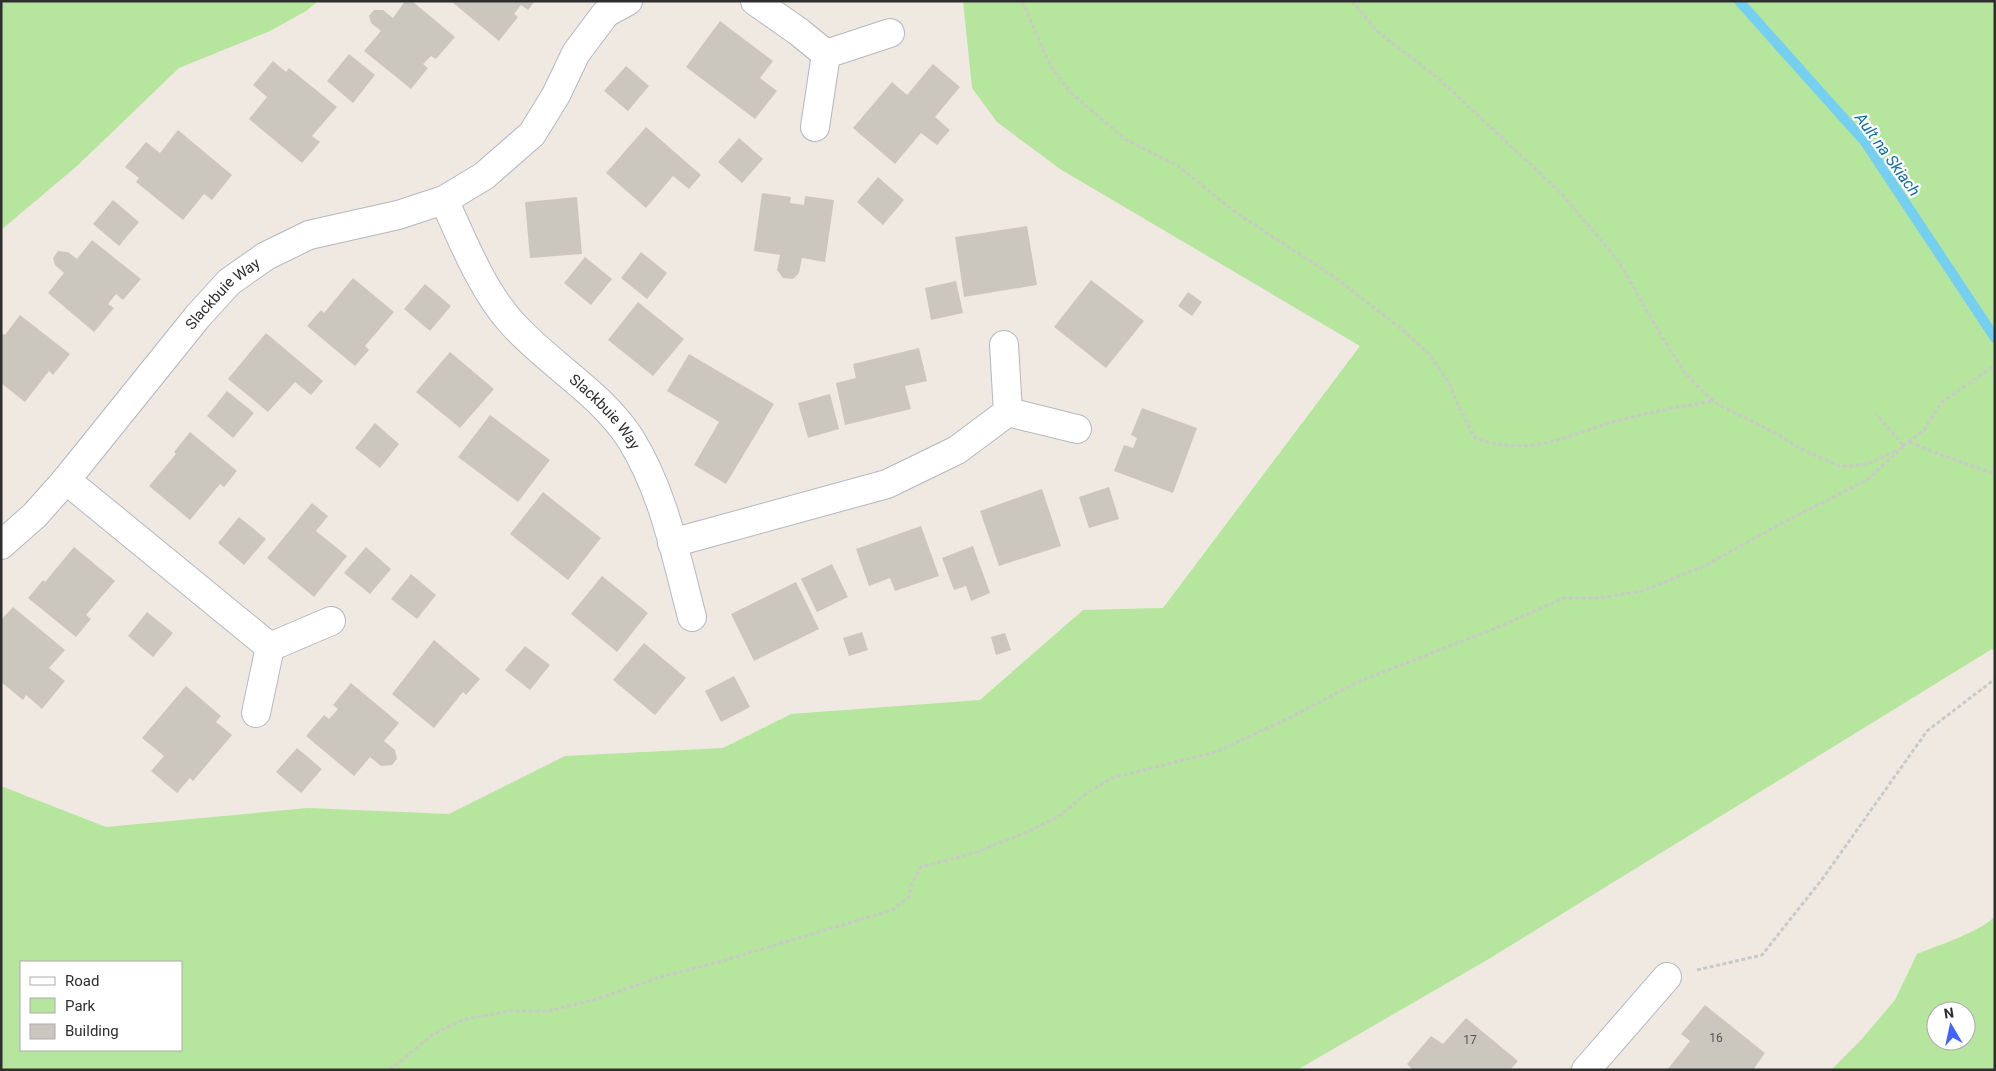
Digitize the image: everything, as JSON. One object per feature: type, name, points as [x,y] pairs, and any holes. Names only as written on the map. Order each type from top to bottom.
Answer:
[{"type":"street","name":"Slackbuie Way","points":[[1,545],[35,515],[66,480],[198,316],[229,282],[266,256],[309,235],[398,215],[444,200],[484,176],[532,134],[556,95],[576,54],[606,13],[628,1]]},
{"type":"street","points":[[755,1],[826,54]]},
{"type":"street","points":[[826,54],[890,33]]},
{"type":"street","points":[[815,128],[826,54]]},
{"type":"street","name":"Slackbuie Way","points":[[444,200],[480,277],[510,321],[549,360],[596,397],[630,438],[666,516],[692,617]]},
{"type":"street","points":[[1004,345],[1008,412]]},
{"type":"street","points":[[672,543],[887,484],[957,450],[1008,412]]},
{"type":"street","points":[[1008,412],[1077,429]]},
{"type":"street","points":[[66,480],[270,647]]},
{"type":"street","points":[[270,647],[332,621]]},
{"type":"street","points":[[256,713],[270,647]]},
{"type":"street","points":[[1586,1070],[1667,977]]},
{"type":"path","points":[[1,7],[7,1]]},
{"type":"path","points":[[1022,1],[1050,65],[1070,92],[1125,139],[1178,166],[1238,214],[1333,276],[1398,326],[1429,354],[1448,381],[1475,438],[1495,445],[1521,447],[1542,445],[1647,413],[1714,401]]},
{"type":"path","points":[[1352,1],[1378,32],[1438,78],[1561,193],[1619,262],[1658,330],[1685,372],[1714,401],[1777,434],[1799,448],[1839,466],[1852,466],[1870,462],[1890,454],[1910,442],[1924,430],[1942,402],[1995,365]]},
{"type":"path","points":[[1876,414],[1904,446]]},
{"type":"path","points":[[1910,442],[1995,474]]},
{"type":"path","points":[[390,1070],[432,1036],[462,1020],[510,1011],[548,1011],[594,1000],[661,977],[719,962],[892,910],[908,898],[912,883],[921,867],[974,853],[1027,832],[1058,817],[1088,792],[1112,778],[1216,752],[1287,719],[1360,681],[1494,629],[1564,598],[1598,598],[1642,591],[1704,566],[1786,521],[1867,480],[1904,446]]},
{"type":"path","points":[[1667,977],[1762,955],[1823,878],[1927,731],[1995,678]]},
{"type":"green space","points":[[1,1],[318,1],[306,11],[270,31],[179,68],[77,166],[1,230]]},
{"type":"green space","points":[[963,1],[1995,1],[1995,652],[1992,649],[1487,960],[1297,1070],[1,1070],[1,786],[106,827],[308,808],[449,814],[565,756],[723,748],[791,714],[980,700],[1083,610],[1163,608],[1360,346],[1060,169],[997,122],[972,88]]},
{"type":"green space","points":[[1995,916],[1995,1070],[1831,1070],[1861,1040],[1895,1000],[1917,954],[1970,933]]},
{"type":"building","points":[[405,1],[412,1],[455,37],[436,59],[431,56],[423,64],[428,68],[411,89],[364,51],[381,31],[371,23],[369,16],[374,10],[383,10],[393,18]]},
{"type":"building","points":[[453,1],[535,1],[528,10],[521,5],[514,14],[518,17],[499,41]]},
{"type":"building","points":[[720,21],[773,61],[760,78],[777,91],[755,119],[686,67]]},
{"type":"building","points":[[349,54],[375,75],[353,103],[327,81]]},
{"type":"building","points":[[273,61],[286,72],[289,68],[337,107],[312,136],[320,142],[302,163],[249,119],[267,97],[253,85]]},
{"type":"building","points":[[933,64],[960,87],[935,117],[950,130],[937,145],[921,133],[895,164],[853,128],[892,82],[907,95]]},
{"type":"building","points":[[626,66],[649,86],[628,111],[604,91]]},
{"type":"building","points":[[646,127],[701,175],[689,189],[673,176],[646,208],[606,173]]},
{"type":"building","points":[[178,130],[232,175],[212,200],[204,194],[183,220],[136,182],[139,178],[125,167],[146,142],[160,153]]},
{"type":"building","points":[[739,138],[763,159],[742,183],[718,162]]},
{"type":"building","points":[[878,177],[904,200],[883,225],[857,202]]},
{"type":"building","points":[[762,193],[791,197],[790,203],[804,205],[805,196],[834,200],[825,262],[802,258],[799,273],[793,279],[783,278],[777,270],[780,255],[754,251]]},
{"type":"building","points":[[577,197],[582,254],[530,258],[525,202]]},
{"type":"building","points":[[113,200],[139,222],[119,246],[93,224]]},
{"type":"building","points":[[1027,226],[1037,285],[964,297],[955,237]]},
{"type":"building","points":[[92,240],[141,279],[123,300],[116,294],[108,304],[114,308],[94,332],[48,293],[64,273],[55,265],[53,258],[58,251],[68,252],[77,259]]},
{"type":"building","points":[[641,252],[667,273],[647,299],[621,278]]},
{"type":"building","points":[[585,257],[612,279],[591,305],[564,283]]},
{"type":"building","points":[[353,278],[394,312],[365,346],[369,350],[355,366],[307,326],[321,310],[324,313]]},
{"type":"building","points":[[1091,280],[1144,321],[1106,368],[1054,327]]},
{"type":"building","points":[[956,281],[963,313],[931,320],[925,288]]},
{"type":"building","points":[[425,284],[451,306],[430,331],[404,309]]},
{"type":"building","points":[[1188,292],[1202,302],[1192,316],[1178,306]]},
{"type":"building","points":[[638,302],[684,339],[653,376],[608,340]]},
{"type":"building","points":[[20,315],[70,354],[53,375],[49,371],[25,402],[1,383],[1,333],[5,335]]},
{"type":"building","points":[[266,333],[323,381],[311,395],[295,382],[268,412],[228,379]]},
{"type":"building","points":[[919,348],[927,381],[905,386],[911,409],[845,425],[836,383],[856,378],[853,364]]},
{"type":"building","points":[[450,352],[494,389],[460,428],[416,392]]},
{"type":"building","points":[[689,354],[774,404],[726,484],[694,465],[719,422],[667,391]]},
{"type":"building","points":[[227,391],[254,413],[233,438],[207,416]]},
{"type":"building","points":[[830,394],[839,429],[808,438],[798,403]]},
{"type":"building","points":[[1142,408],[1197,428],[1173,493],[1114,471],[1124,445],[1133,448],[1137,438],[1131,435]]},
{"type":"building","points":[[490,415],[550,460],[518,502],[458,457]]},
{"type":"building","points":[[375,423],[399,444],[380,468],[355,448]]},
{"type":"building","points":[[190,432],[237,471],[224,487],[220,484],[190,520],[149,486],[176,454],[174,452]]},
{"type":"building","points":[[1109,487],[1119,519],[1089,528],[1079,497]]},
{"type":"building","points":[[1042,489],[1061,546],[999,566],[980,511]]},
{"type":"building","points":[[543,492],[601,538],[568,580],[510,534]]},
{"type":"building","points":[[312,503],[328,516],[316,531],[347,556],[314,597],[267,558]]},
{"type":"building","points":[[239,517],[266,539],[244,565],[218,543]]},
{"type":"building","points":[[921,526],[939,576],[895,591],[890,578],[869,586],[856,549]]},
{"type":"building","points":[[973,546],[990,593],[971,601],[966,586],[954,590],[942,558]]},
{"type":"building","points":[[74,547],[115,581],[86,615],[91,619],[76,637],[28,598],[43,580],[45,582]]},
{"type":"building","points":[[366,547],[391,569],[370,594],[344,573]]},
{"type":"building","points":[[832,564],[848,597],[817,612],[801,579]]},
{"type":"building","points":[[411,574],[436,595],[417,619],[391,599]]},
{"type":"building","points":[[602,576],[648,613],[617,652],[571,614]]},
{"type":"building","points":[[796,582],[819,629],[754,661],[731,614]]},
{"type":"building","points":[[13,607],[65,650],[49,668],[65,681],[42,709],[26,695],[23,700],[1,682],[1,620]]},
{"type":"building","points":[[147,612],[173,633],[153,657],[128,636]]},
{"type":"building","points":[[862,632],[868,650],[849,656],[843,638]]},
{"type":"building","points":[[1005,633],[1011,650],[996,655],[991,637]]},
{"type":"building","points":[[434,640],[480,679],[466,695],[463,692],[434,728],[392,694]]},
{"type":"building","points":[[644,643],[686,678],[655,715],[613,680]]},
{"type":"building","points":[[525,646],[550,665],[530,690],[505,670]]},
{"type":"building","points":[[734,676],[750,707],[721,722],[705,691]]},
{"type":"building","points":[[351,683],[399,723],[384,741],[395,750],[397,759],[392,765],[381,766],[370,757],[354,776],[306,736],[324,715],[329,719],[338,709],[333,705]]},
{"type":"building","points":[[186,686],[221,716],[216,722],[232,735],[193,781],[190,778],[177,793],[151,771],[164,756],[142,738]]},
{"type":"building","points":[[297,748],[322,769],[301,793],[276,772]]},
{"type":"building","points":[[1705,1005],[1765,1053],[1753,1070],[1667,1070],[1690,1041],[1681,1034]]},
{"type":"building","points":[[1466,1018],[1518,1061],[1510,1070],[1413,1070],[1407,1064],[1431,1036],[1443,1044]]},
{"type":"waterway","name":"Ault na Skiach","points":[[1739,1],[1865,142],[1995,338]]}]
